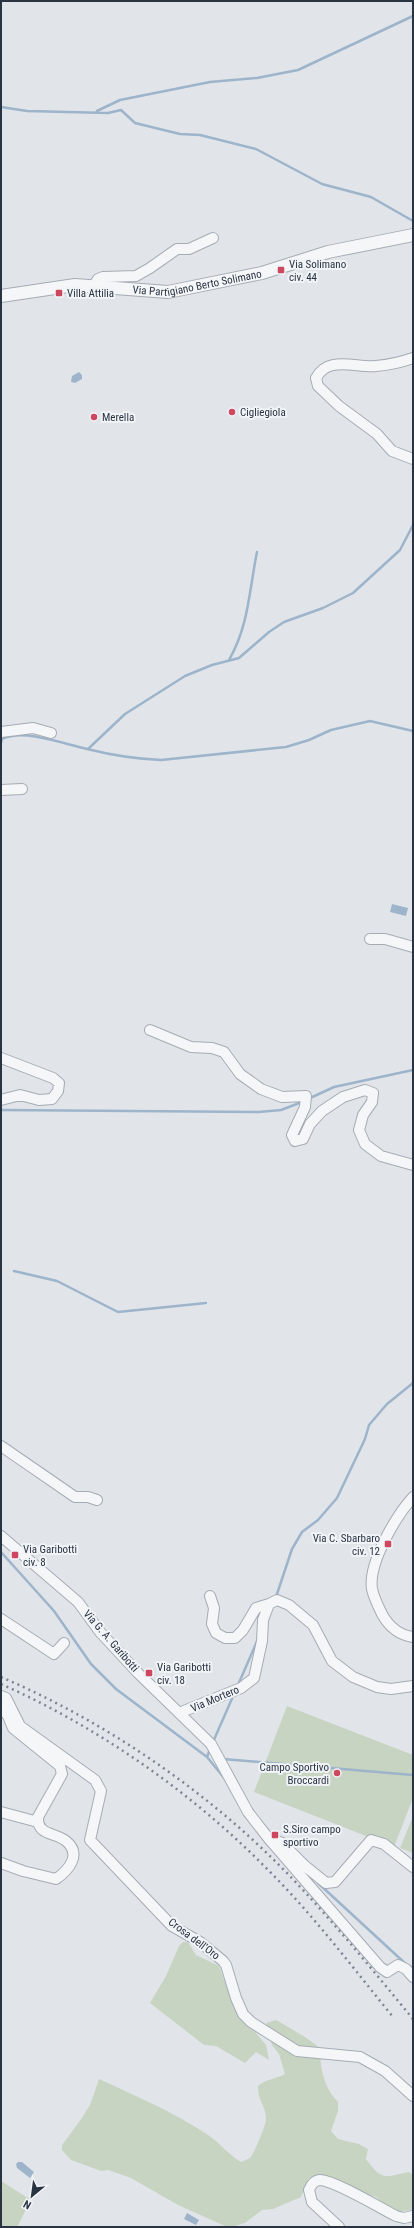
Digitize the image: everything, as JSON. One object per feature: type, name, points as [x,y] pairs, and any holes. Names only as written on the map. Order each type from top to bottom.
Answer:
[{"type":"street","name":"Via Partigiano Berto Solimano","points":[[1,296],[75,285],[94,285],[168,292],[262,273],[328,252],[413,235]]},
{"type":"street","points":[[94,285],[103,277],[136,276],[177,249],[189,249],[213,238]]},
{"type":"street","points":[[413,358],[376,366],[346,364],[329,365],[319,370],[316,378],[318,386],[339,406],[378,434],[392,451],[413,459]]},
{"type":"street","points":[[1,732],[33,728],[51,733]]},
{"type":"street","points":[[1,790],[22,789]]},
{"type":"street","points":[[370,939],[384,939],[413,947]]},
{"type":"street","points":[[150,1030],[191,1046],[212,1048],[224,1052],[240,1074],[261,1089],[282,1097],[306,1096],[305,1107],[292,1135],[295,1141],[303,1139],[310,1124],[322,1111],[344,1097],[365,1090],[373,1093],[372,1102],[363,1115],[359,1130],[365,1144],[381,1156],[413,1166]]},
{"type":"street","points":[[1,1058],[54,1078],[59,1083],[58,1091],[52,1098],[39,1100],[20,1095],[1,1100]]},
{"type":"street","points":[[1,1446],[75,1497],[88,1497],[97,1500]]},
{"type":"street","points":[[411,1502],[385,1538],[372,1587],[379,1608],[386,1621],[394,1630],[405,1636],[413,1637]]},
{"type":"street","name":"Via G. A. Garibotti","points":[[1,1536],[78,1602],[100,1632],[133,1668],[211,1744],[248,1812],[269,1839],[380,1967],[387,1972],[398,1965],[402,1966],[413,1977]]},
{"type":"street","points":[[210,1596],[214,1608],[212,1624],[216,1633],[225,1638],[235,1638],[243,1630],[256,1608],[277,1600],[289,1605],[313,1625],[332,1661],[353,1677],[377,1687],[391,1689],[413,1686]]},
{"type":"street","name":"Via Mortero","points":[[179,1713],[241,1688],[254,1678],[262,1641],[263,1620],[269,1604]]},
{"type":"street","points":[[1,1619],[54,1654],[64,1643]]},
{"type":"street","name":"Crosa dell'Oro","points":[[1,1696],[6,1698],[20,1726],[96,1780],[102,1791],[90,1840],[172,1926],[200,1942],[223,1961],[241,2008],[251,2022],[297,2051],[360,2057],[385,2071],[413,2096]]},
{"type":"street","points":[[1,1707],[8,1716],[13,1728],[60,1766],[62,1774],[38,1817],[38,1822],[40,1828],[47,1834],[66,1841],[73,1850],[73,1861],[68,1870],[56,1879],[29,1873],[1,1863]]},
{"type":"street","points":[[1,1812],[38,1822]]},
{"type":"street","points":[[269,1839],[282,1843],[305,1866],[326,1883],[335,1882],[370,1840],[384,1844],[413,1867]]},
{"type":"street","points":[[339,2227],[312,2202],[309,2190],[315,2182],[320,2180],[332,2184],[396,2216],[404,2218],[413,2216]]},
{"type":"green space","name":"Campo Sportivo Broccardi","points":[[287,1706],[413,1755],[413,1798],[394,1847],[254,1792]]},
{"type":"green space","points":[[413,1816],[413,1853],[400,1848]]},
{"type":"green space","points":[[183,1942],[188,1942],[196,1955],[219,1966],[235,2010],[244,2023],[256,2033],[266,2045],[269,2060],[256,2052],[245,2063],[216,2046],[204,2045],[150,2003],[166,1976],[179,1946]]},
{"type":"green space","points":[[276,2020],[307,2038],[320,2049],[322,2070],[325,2080],[331,2094],[338,2102],[338,2111],[331,2131],[338,2139],[359,2144],[368,2149],[366,2159],[381,2175],[390,2176],[409,2172],[413,2175],[413,2210],[392,2212],[376,2197],[320,2178],[309,2178],[301,2197],[273,2209],[262,2210],[245,2223],[235,2226],[225,2226],[178,2205],[131,2178],[108,2170],[101,2171],[71,2160],[62,2150],[62,2145],[90,2105],[99,2079],[182,2119],[212,2138],[241,2162],[250,2158],[255,2150],[266,2120],[258,2086],[285,2074],[279,2054],[272,2045],[266,2023]]},
{"type":"green space","points":[[1,2181],[31,2200],[17,2227],[1,2227]]},
{"type":"water","points":[[79,372],[82,375],[82,379],[75,383],[71,382],[72,376]]},
{"type":"water","points":[[392,904],[408,908],[406,916],[390,912]]},
{"type":"water","points":[[18,2162],[22,2162],[34,2172],[30,2178],[17,2168],[16,2164]]},
{"type":"water","points":[[187,2213],[199,2220],[196,2225],[184,2219]]},
{"type":"waterway","points":[[97,111],[120,100],[210,82],[257,78],[298,70],[413,16]]},
{"type":"waterway","points":[[1,107],[27,111],[108,113],[121,110],[135,123],[180,134],[200,135],[256,149],[322,184],[371,197],[413,221]]},
{"type":"waterway","points":[[88,749],[125,714],[185,676],[212,665],[239,658],[269,632],[284,622],[323,608],[353,593],[400,550],[413,525]]},
{"type":"waterway","points":[[229,660],[236,647],[245,621],[257,552]]},
{"type":"waterway","points":[[1,743],[2,739],[11,736],[32,736],[114,755],[161,760],[286,747],[309,740],[331,730],[370,721],[413,731]]},
{"type":"waterway","points":[[308,1099],[334,1087],[413,1070]]},
{"type":"waterway","points":[[1,1110],[259,1112],[281,1110],[302,1102]]},
{"type":"waterway","points":[[14,1271],[57,1281],[118,1312],[206,1303]]},
{"type":"waterway","points":[[276,1597],[292,1549],[302,1532],[318,1520],[337,1498],[365,1439],[369,1425],[387,1404],[413,1383]]},
{"type":"waterway","points":[[1,1552],[54,1611],[91,1664],[116,1689],[207,1757],[225,1779]]},
{"type":"waterway","points":[[238,1685],[258,1639]]},
{"type":"waterway","points":[[213,1742],[234,1694]]},
{"type":"waterway","points":[[207,1757],[210,1749]]},
{"type":"waterway","points":[[223,1759],[413,1775]]},
{"type":"waterway","points":[[318,1883],[408,1966]]},
{"type":"railway","points":[[1,1677],[77,1714],[115,1736],[151,1759],[220,1811],[252,1839],[299,1886],[349,1942],[413,2019]]},
{"type":"railway","points":[[1,1684],[39,1702],[111,1743],[180,1792],[213,1819],[244,1847],[290,1893],[335,1945],[393,2017]]},
{"type":"place","name":"Via Solimano civ. 44","points":[[281,270]]},
{"type":"place","name":"Villa Attilia","points":[[59,293]]},
{"type":"place","name":"Cigliegiola","points":[[232,412]]},
{"type":"place","name":"Merella","points":[[94,417]]},
{"type":"place","name":"Via C. Sbarbaro civ. 12","points":[[388,1544]]},
{"type":"place","name":"Via Garibotti civ. 8","points":[[15,1555]]},
{"type":"place","name":"Via Garibotti civ. 18","points":[[149,1673]]},
{"type":"place","name":"Campo Sportivo Broccardi","points":[[337,1773]]},
{"type":"place","name":"S.Siro campo sportivo","points":[[275,1835]]}]
